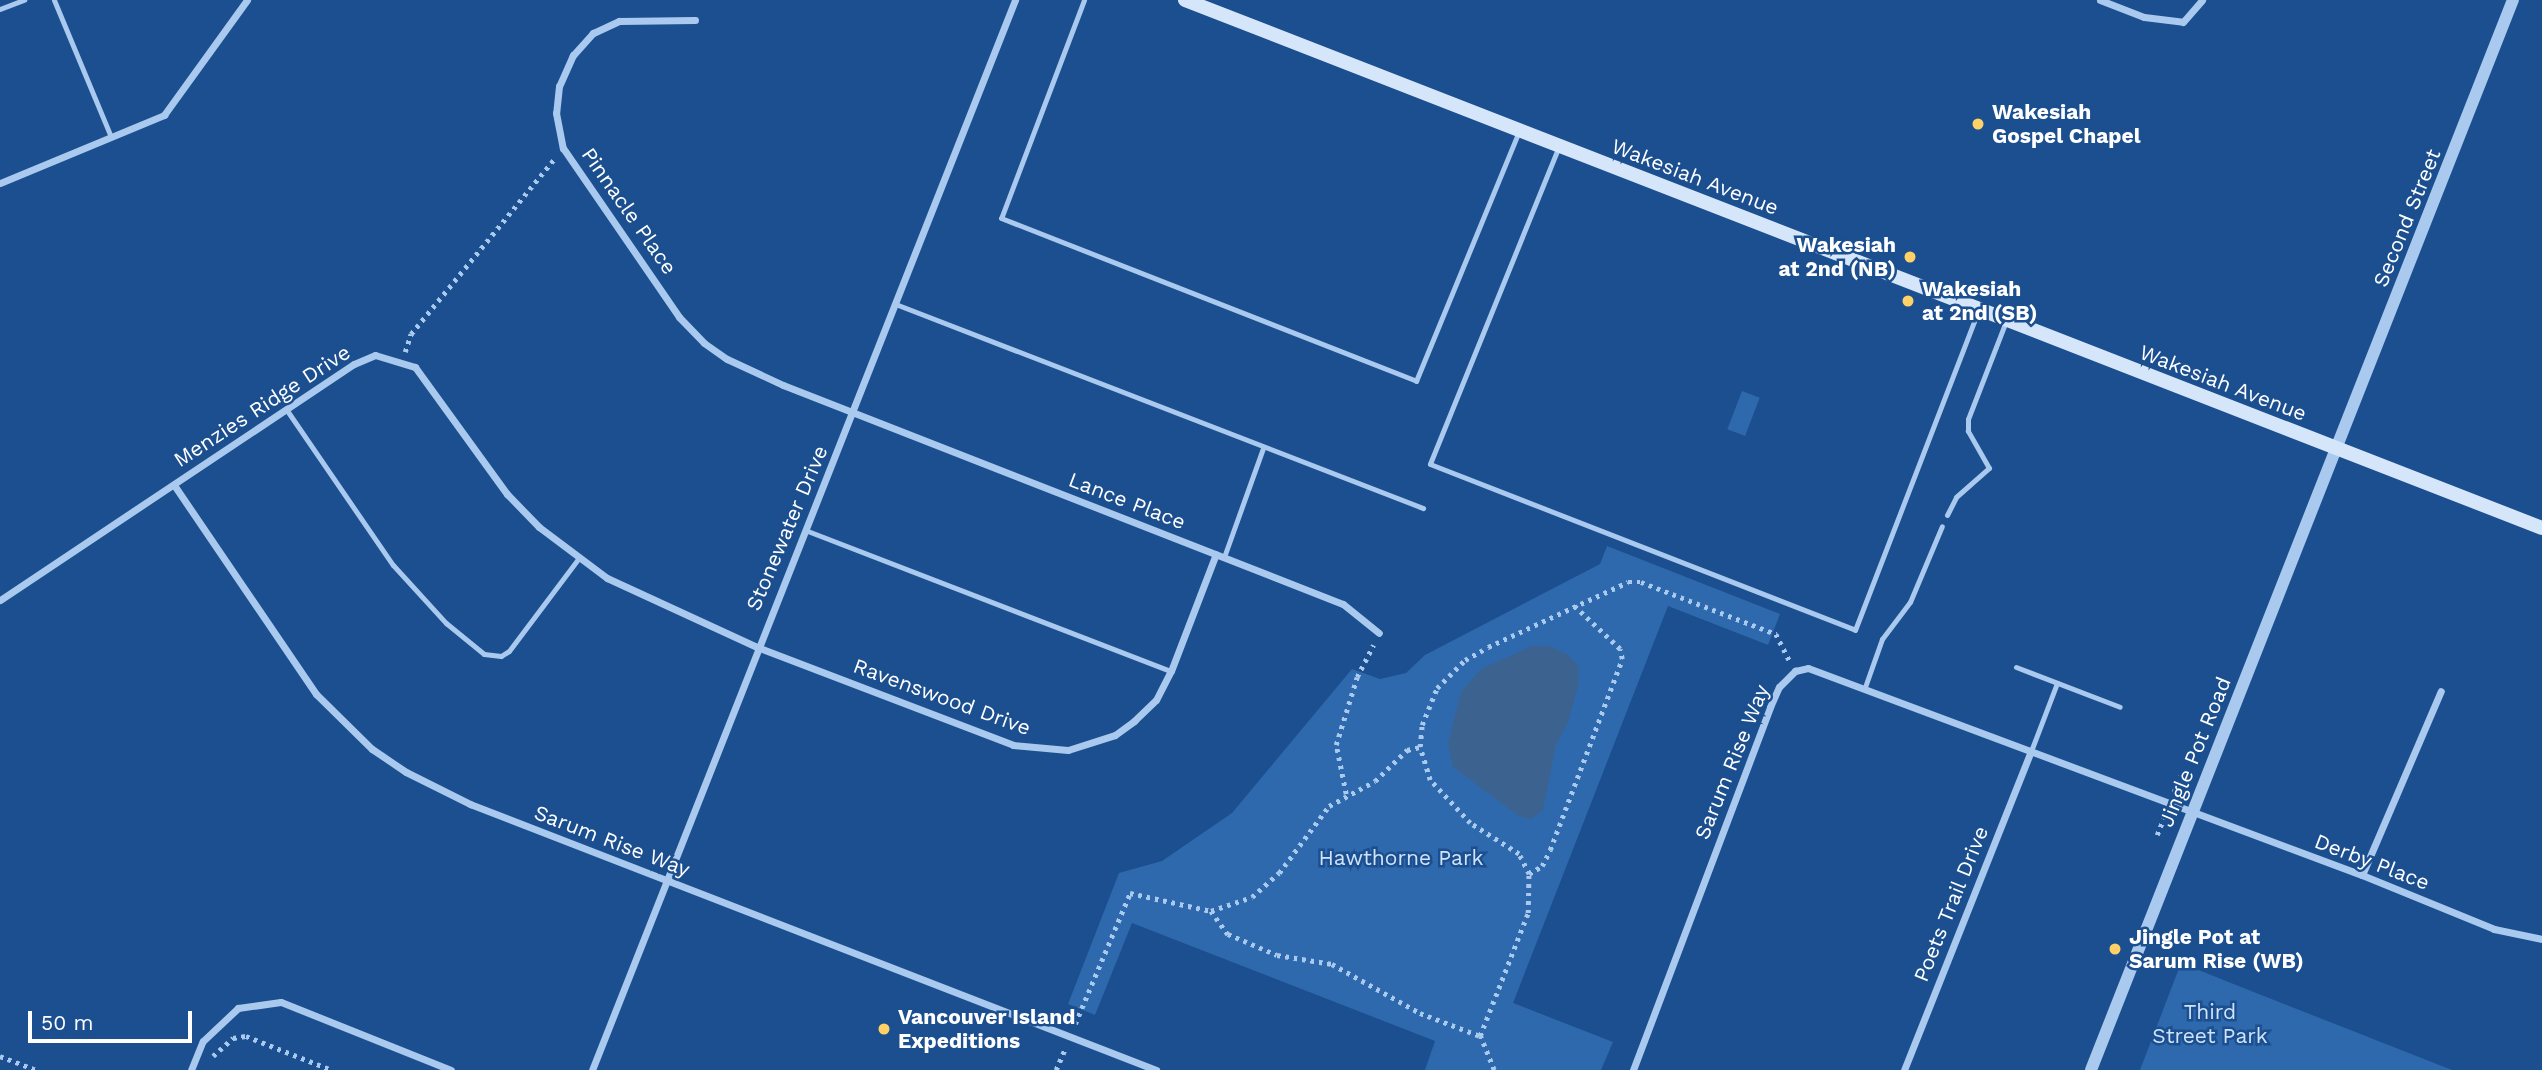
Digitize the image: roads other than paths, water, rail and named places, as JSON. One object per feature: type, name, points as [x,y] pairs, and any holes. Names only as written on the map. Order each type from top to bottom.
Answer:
[{"type":"main road","name":"Wakesiah Avenue","points":[[1188,1],[1978,311],[2542,528]]},
{"type":"street","points":[[0,183],[164,115],[247,0]]},
{"type":"street","name":"Stonewater Drive","points":[[592,1070],[803,529],[855,413],[898,305],[1015,0]]},
{"type":"street","points":[[2100,0],[2144,17],[2183,22],[2202,0]]},
{"type":"street","name":"Second Street","points":[[2336,449],[2513,0]]},
{"type":"street","name":"Pinnacle Place","points":[[695,20],[619,21],[593,33],[573,55],[559,86],[556,113],[563,148],[679,317],[704,343],[727,359],[855,413]]},
{"type":"street","name":"Menzies Ridge Drive","points":[[0,600],[286,409],[374,355],[403,360],[429,380],[507,494],[578,559]]},
{"type":"street","name":"Lance Place","points":[[855,413],[1343,604],[1379,633]]},
{"type":"street","name":"Jingle Pot Road","points":[[2091,1070],[2336,449]]},
{"type":"street","name":"Sarum Rise Way","points":[[173,485],[286,657],[334,714],[372,748],[448,794],[1157,1070]]},
{"type":"street","name":"Ravenswood Drive","points":[[757,647],[1013,745],[1041,751],[1068,750],[1115,735],[1156,700],[1220,555]]},
{"type":"street","points":[[578,559],[653,601],[757,647]]},
{"type":"street","name":"Sarum Rise Way","points":[[1633,1070],[1770,707],[1779,687],[1795,671],[1822,671],[2191,813]]},
{"type":"street","points":[[2362,875],[2441,691]]},
{"type":"street","name":"Poets Trail Drive","points":[[1904,1070],[2031,751]]},
{"type":"street","name":"Derby Place","points":[[2191,813],[2362,875],[2494,929],[2542,939]]},
{"type":"street","points":[[191,1070],[202,1041],[238,1008],[281,1002],[451,1070]]},
{"type":"lane","points":[[0,9],[24,0]]},
{"type":"lane","points":[[54,0],[111,136]]},
{"type":"lane","points":[[1084,0],[1001,218],[1416,381],[1519,131]]},
{"type":"lane","points":[[1559,146],[1430,464],[1855,630],[1978,311]]},
{"type":"lane","points":[[898,305],[1423,508]]},
{"type":"lane","points":[[1947,515],[1956,497],[1989,468],[1968,432],[1968,419],[2006,321]]},
{"type":"lane","points":[[286,409],[393,565],[446,623],[484,654],[501,656],[509,652],[578,559]]},
{"type":"lane","points":[[1220,555],[1263,448]]},
{"type":"lane","points":[[1865,687],[1882,639],[1910,602],[1942,526]]},
{"type":"lane","points":[[803,529],[1171,671]]},
{"type":"lane","points":[[2016,667],[2120,707]]},
{"type":"lane","points":[[2031,751],[2057,683]]},
{"type":"place","name":"Wakesiah Gospel Chapel","points":[[1978,124]]},
{"type":"place","name":"Wakesiah at 2nd (NB)","points":[[1910,257]]},
{"type":"place","name":"Wakesiah at 2nd (SB)","points":[[1908,301]]},
{"type":"place","name":"Jingle Pot at Sarum Rise (WB)","points":[[2115,949]]},
{"type":"place","name":"Vancouver Island Expeditions","points":[[884,1029]]},
{"type":"park label","name":"Hawthorne Park","points":[[1401,858]]},
{"type":"park label","name":"Third Street Park","points":[[2210,1024]]}]
